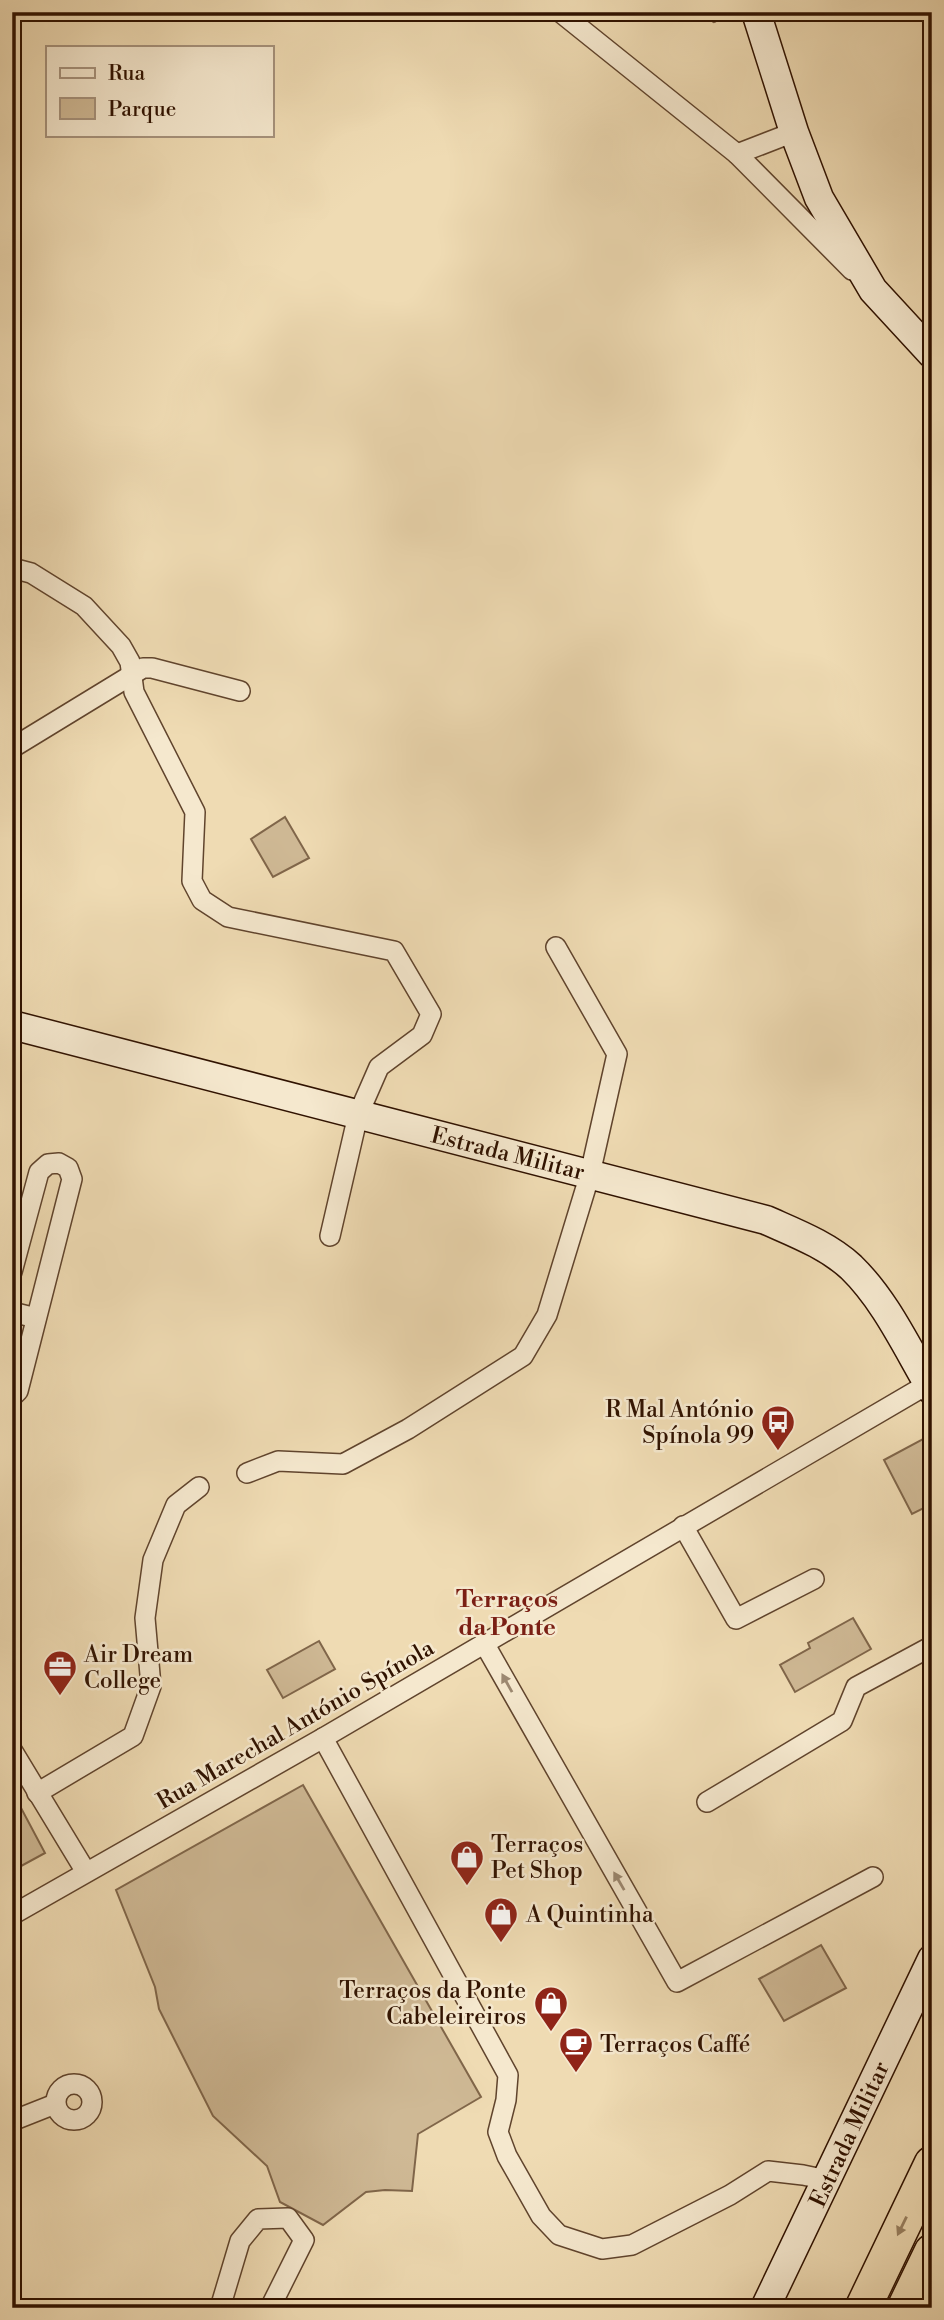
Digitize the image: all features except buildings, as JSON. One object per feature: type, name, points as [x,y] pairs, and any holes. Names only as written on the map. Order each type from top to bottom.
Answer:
[{"type":"highway","points":[[863,2308],[932,2164]]},
{"type":"highway","points":[[905,2308],[932,2252]]},
{"type":"street","points":[[559,12],[737,154],[873,290],[932,354]]},
{"type":"street","points":[[756,12],[793,132],[818,198],[873,290]]},
{"type":"street","points":[[737,154],[793,132]]},
{"type":"street","points":[[12,568],[31,573],[84,606],[121,646],[130,662],[134,692],[195,812],[192,881],[202,900],[228,917],[394,951],[431,1014],[422,1035],[379,1067],[358,1115],[330,1236]]},
{"type":"street","points":[[12,748],[143,668],[240,691]]},
{"type":"street","points":[[247,1473],[278,1461],[343,1464],[408,1429],[523,1356],[547,1315],[590,1174],[617,1054],[556,947]]},
{"type":"street","name":"Estrada Militar","points":[[12,1025],[766,1220],[813,1241],[850,1266],[878,1299],[930,1387]]},
{"type":"street","points":[[12,1272],[39,1172],[48,1164],[60,1163],[68,1168],[72,1179],[18,1391],[12,1397]]},
{"type":"street","points":[[12,1312],[36,1318]]},
{"type":"street","name":"Rua Marechal António Spínola","points":[[12,1915],[323,1738],[682,1526],[930,1387]]},
{"type":"street","points":[[37,1793],[133,1736],[150,1686],[145,1618],[153,1560],[176,1505],[199,1487]]},
{"type":"street","points":[[682,1526],[736,1619],[814,1579]]},
{"type":"street","points":[[484,1643],[677,1982],[873,1877]]},
{"type":"street","points":[[707,1802],[842,1721],[856,1687],[932,1646]]},
{"type":"street","points":[[323,1738],[508,2074],[506,2100],[498,2132],[507,2156],[541,2216],[559,2235],[602,2249],[632,2245],[730,2195],[768,2171],[827,2180]]},
{"type":"street","points":[[12,1750],[86,1872]]},
{"type":"street","name":"Estrada Militar","points":[[765,2308],[932,1959]]},
{"type":"street","points":[[12,2121],[55,2104]]},
{"type":"street","points":[[220,2308],[240,2241],[258,2220],[288,2218],[304,2241],[270,2308]]},
{"type":"green space","points":[[285,817],[309,858],[273,877],[251,839]]},
{"type":"green space","points":[[923,1439],[932,1457],[932,1504],[912,1514],[884,1460]]},
{"type":"green space","points":[[853,1618],[871,1649],[795,1692],[780,1665],[810,1648],[808,1643]]},
{"type":"green space","points":[[319,1641],[335,1669],[283,1698],[267,1670]]},
{"type":"green space","points":[[303,1785],[481,2097],[418,2134],[412,2191],[366,2192],[323,2225],[280,2202],[267,2166],[213,2116],[159,2009],[155,1987],[116,1890]]},
{"type":"green space","points":[[12,1791],[45,1853],[12,1871]]},
{"type":"green space","points":[[821,1945],[846,1988],[784,2021],[759,1979]]},
{"type":"waterway","points":[[710,12],[714,20]]},
{"type":"place","name":"R Mal António Spínola 99","points":[[778,1452]]},
{"type":"place","name":"Air Dream College","points":[[60,1697]]},
{"type":"place","name":"Terraços Pet Shop","points":[[467,1887]]},
{"type":"place","name":"A Quintinha","points":[[501,1944]]},
{"type":"place","name":"Terraços da Ponte Cabeleireiros","points":[[551,2033]]},
{"type":"place","name":"Terraços Caffé","points":[[576,2074]]},
{"type":"district","name":"Terraços da Ponte","points":[[507,1613]]}]
